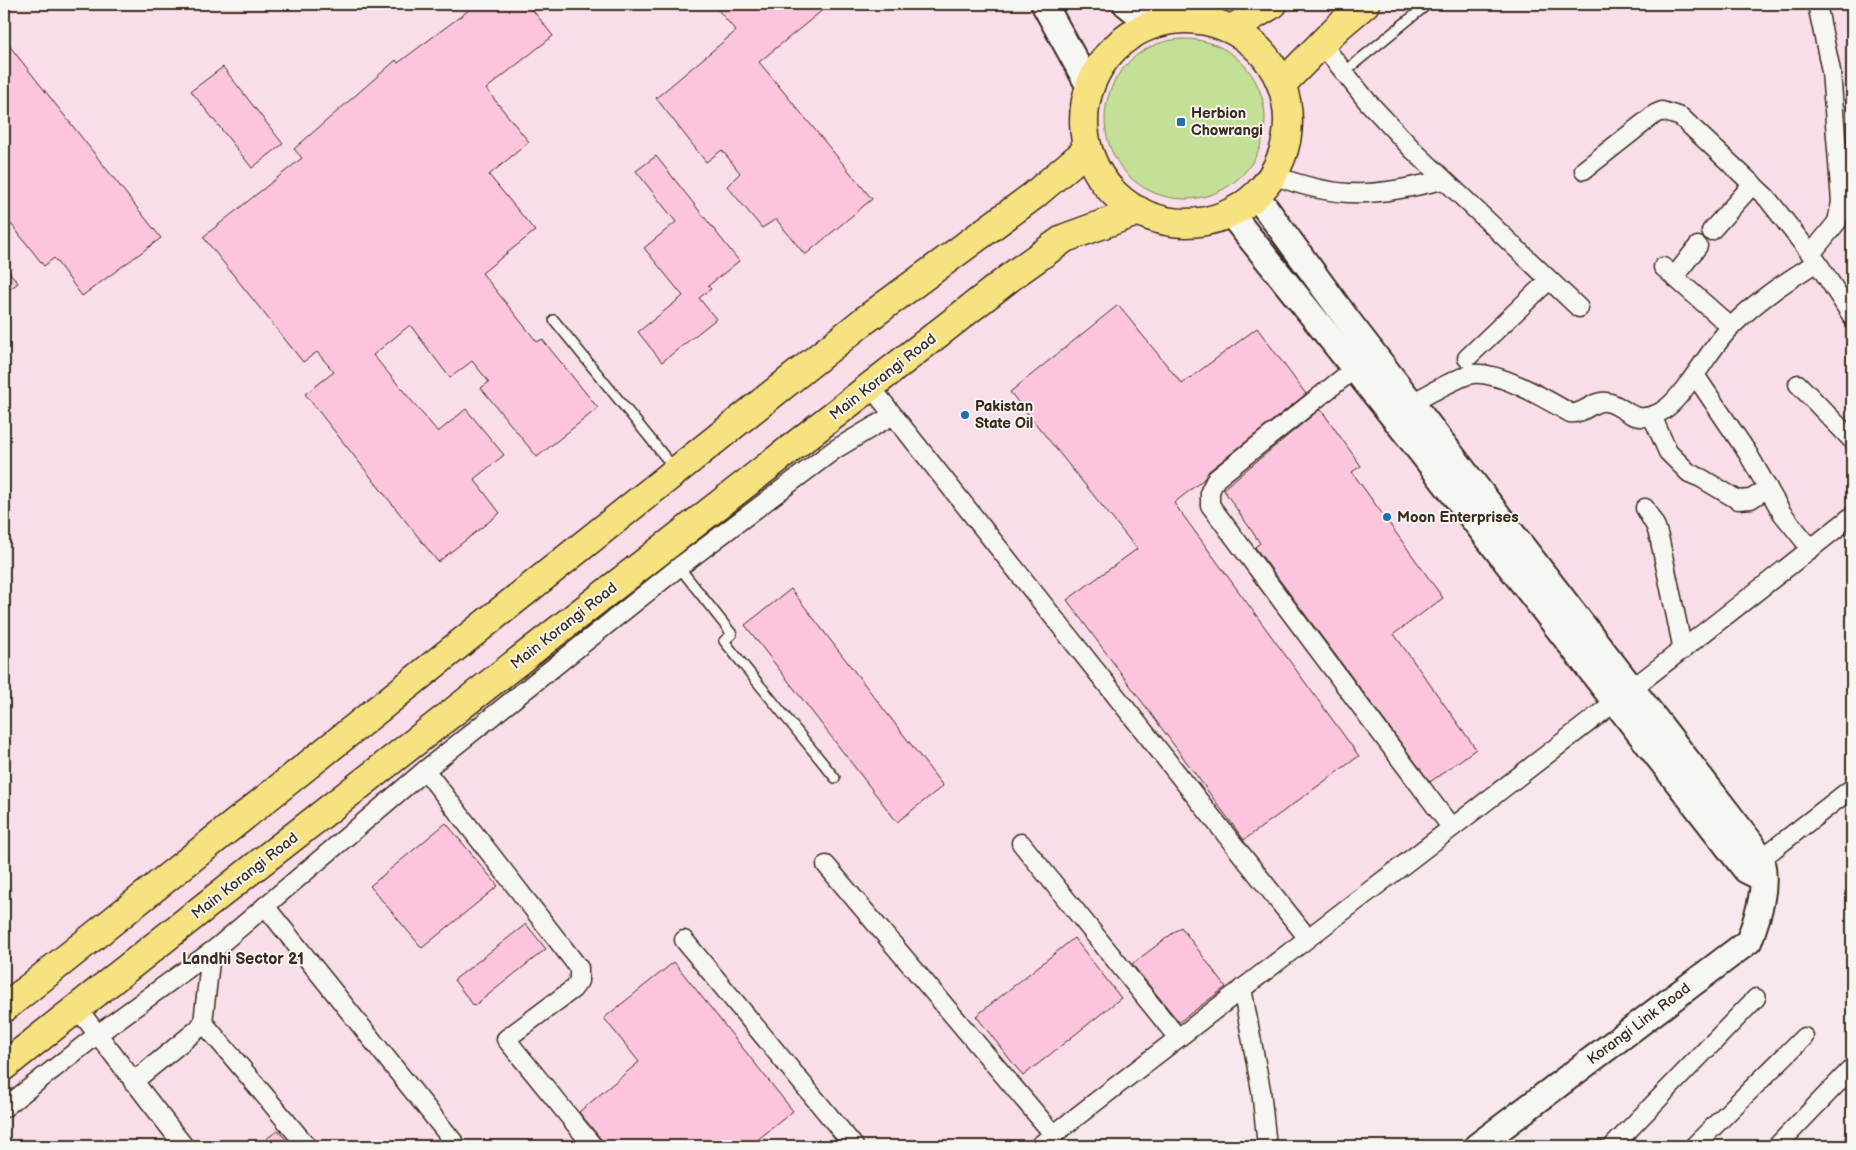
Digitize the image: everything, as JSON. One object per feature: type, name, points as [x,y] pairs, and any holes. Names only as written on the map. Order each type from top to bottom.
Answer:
[{"type":"main road","points":[[1044,4],[1089,86]]},
{"type":"main road","points":[[1126,4],[1151,24]]},
{"type":"main road","points":[[1242,18],[1282,84],[1289,118],[1283,153],[1265,185],[1231,214],[1190,222],[1163,220],[1139,211],[1122,200],[1107,186],[1095,169],[1088,150],[1084,129],[1084,107],[1089,86],[1113,48],[1151,24],[1192,18],[1242,18],[1273,4]]},
{"type":"main road","points":[[1282,84],[1365,4]]},
{"type":"main road","points":[[4,1008],[865,320],[1033,196],[1088,150]]},
{"type":"main road","points":[[1265,185],[1350,322],[1413,402],[1625,696],[1756,869]]},
{"type":"main road","name":"Main Korangi Road","points":[[4,1066],[256,866],[1017,272],[1065,238],[1139,211]]},
{"type":"main road","points":[[1231,214],[1354,368],[1625,696]]},
{"type":"main road","name":"Korangi Link Road","points":[[1476,1146],[1749,941],[1760,913],[1756,869]]},
{"type":"street","points":[[1413,402],[1470,374],[1486,374],[1517,386],[1570,414],[1577,414],[1598,403],[1606,402],[1629,415],[1639,417],[1652,416],[1677,398],[1731,327],[1764,297],[1814,258],[1837,222],[1841,202],[1831,71],[1817,4]]},
{"type":"street","points":[[1322,44],[1367,101],[1443,180],[1548,281],[1579,308]]},
{"type":"street","points":[[1584,170],[1655,114],[1662,111],[1681,117],[1767,198],[1814,258],[1852,316]]},
{"type":"street","points":[[1265,185],[1303,186],[1350,195],[1395,191],[1443,180]]},
{"type":"street","points":[[1711,231],[1753,184]]},
{"type":"street","points":[[1698,246],[1668,272],[1731,327]]},
{"type":"street","points":[[1467,358],[1548,281]]},
{"type":"street","points":[[1354,368],[1216,479],[1210,491],[1210,505],[1451,827]]},
{"type":"street","points":[[1695,375],[1747,452],[1782,512],[1811,549]]},
{"type":"street","points":[[1798,384],[1852,440]]},
{"type":"street","points":[[871,387],[1307,937]]},
{"type":"street","points":[[4,1108],[98,1034],[216,948],[426,770],[679,567],[834,450],[893,415]]},
{"type":"street","points":[[1652,416],[1668,452],[1688,473],[1701,478],[1738,500],[1751,499],[1768,488]]},
{"type":"street","points":[[1645,508],[1656,526],[1683,650]]},
{"type":"street","points":[[1039,1146],[1307,937],[1625,696],[1852,516]]},
{"type":"street","points":[[426,770],[579,968],[579,981],[573,989],[506,1039],[593,1146]]},
{"type":"street","points":[[1756,869],[1852,788]]},
{"type":"street","points":[[1021,843],[1178,1038]]},
{"type":"street","points":[[826,865],[1054,1135]]},
{"type":"street","points":[[265,906],[457,1146]]},
{"type":"street","points":[[684,940],[854,1146]]},
{"type":"street","points":[[133,1082],[198,1029],[203,1022],[208,970],[216,948]]},
{"type":"street","points":[[1242,988],[1261,1090],[1267,1146]]},
{"type":"street","points":[[1613,1146],[1756,998]]},
{"type":"street","points":[[78,1009],[184,1146]]},
{"type":"street","points":[[203,1022],[307,1146]]},
{"type":"street","points":[[1694,1146],[1804,1037]]},
{"type":"street","points":[[1784,1144],[1852,1068]]},
{"type":"lane","points":[[1344,72],[1428,4]]},
{"type":"lane","points":[[554,320],[676,470]]},
{"type":"lane","points":[[679,567],[732,634],[724,641],[835,778]]},
{"type":"shaded area","points":[[4,4],[1852,4],[1852,528],[1462,829],[1039,1146],[4,1146]]},
{"type":"green space","points":[[1177,39],[1193,39],[1223,48],[1242,62],[1259,88],[1264,103],[1264,135],[1259,150],[1242,176],[1223,190],[1208,196],[1193,199],[1177,199],[1147,190],[1123,170],[1114,157],[1108,142],[1105,127],[1105,111],[1114,81],[1134,57],[1147,48],[1162,42]]},
{"type":"building","points":[[477,4],[528,4],[553,36],[486,89],[529,142],[489,175],[535,231],[482,273],[537,342],[542,339],[598,408],[537,457],[481,388],[489,382],[472,361],[450,378],[410,325],[373,355],[438,432],[466,409],[504,455],[474,479],[500,513],[438,562],[305,394],[334,372],[317,352],[303,362],[203,237],[302,158],[294,149],[396,60],[398,63]]},
{"type":"building","points":[[713,4],[830,4],[759,62],[872,199],[805,255],[776,219],[762,228],[727,186],[740,173],[722,150],[706,162],[656,98],[736,31]]},
{"type":"building","points":[[4,39],[161,238],[82,296],[54,258],[44,266],[4,215]]},
{"type":"building","points":[[223,67],[283,144],[252,168],[191,91]]},
{"type":"building","points":[[656,156],[739,261],[708,286],[711,289],[699,298],[716,319],[662,362],[638,332],[683,296],[644,248],[676,222],[636,171]]},
{"type":"building","points":[[4,265],[18,283],[4,294]]},
{"type":"building","points":[[1118,305],[1182,384],[1257,328],[1306,394],[1209,471],[1204,479],[1174,503],[1359,756],[1244,840],[1067,600],[1137,549],[1010,392]]},
{"type":"building","points":[[1319,410],[1322,411],[1361,466],[1352,472],[1443,598],[1394,634],[1476,749],[1430,782],[1255,547],[1260,543],[1223,489]]},
{"type":"building","points":[[791,589],[943,786],[897,822],[745,625]]},
{"type":"building","points":[[446,823],[498,886],[422,948],[370,886]]},
{"type":"building","points":[[526,924],[546,949],[474,1006],[454,980]]},
{"type":"building","points":[[1181,927],[1226,987],[1179,1022],[1132,964]]},
{"type":"building","points":[[1074,938],[1121,998],[1023,1076],[976,1016]]},
{"type":"building","points":[[674,962],[793,1111],[750,1146],[603,1146],[601,1139],[579,1112],[639,1062],[604,1018]]},
{"type":"building","points":[[278,1130],[291,1146],[257,1146]]},
{"type":"place","name":"Herbion Chowrangi","points":[[1181,122]]},
{"type":"place","name":"Pakistan State Oil","points":[[965,415]]},
{"type":"place","name":"Moon Enterprises","points":[[1387,517]]},
{"type":"district","name":"Landhi Sector 21","points":[[243,959]]}]
